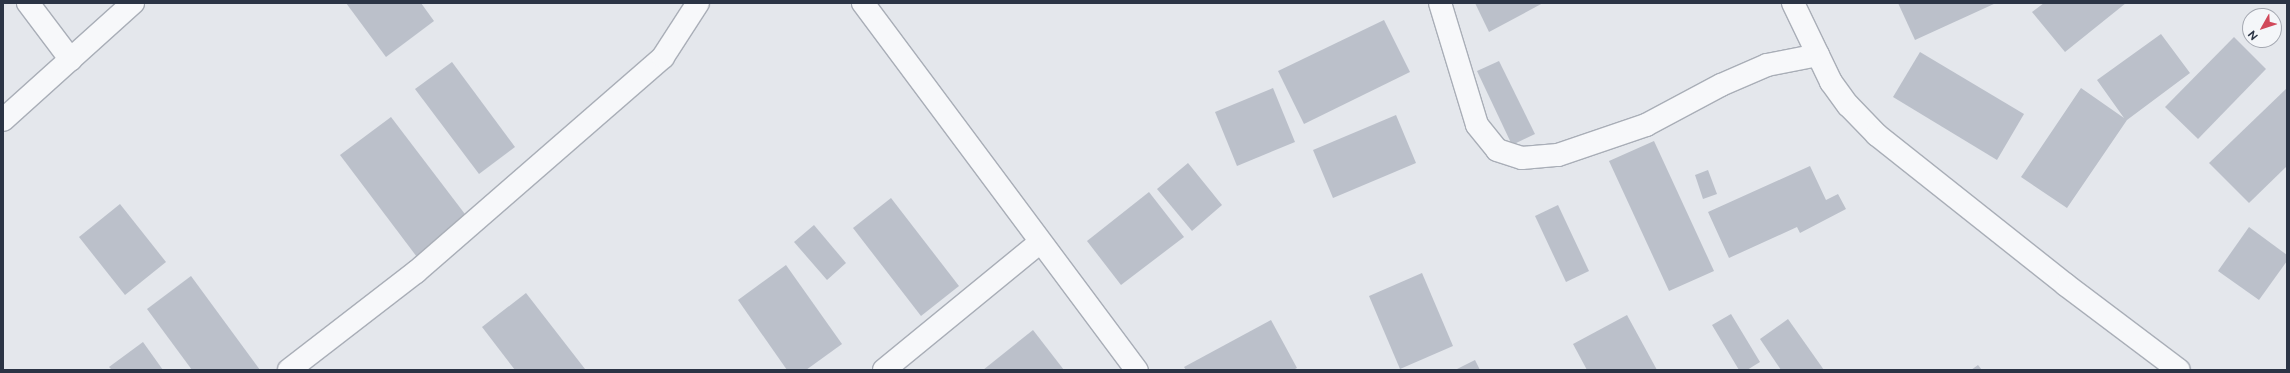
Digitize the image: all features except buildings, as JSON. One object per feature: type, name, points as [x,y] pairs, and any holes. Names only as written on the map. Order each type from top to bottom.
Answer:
[{"type":"street","points":[[28,3],[71,60]]},
{"type":"street","points":[[3,120],[133,3]]},
{"type":"street","points":[[289,370],[416,272],[663,57],[698,3]]},
{"type":"street","points":[[862,3],[1039,243],[1137,370]]},
{"type":"street","points":[[1440,3],[1477,125],[1497,150],[1522,158],[1558,155],[1646,125],[1721,85],[1767,66],[1818,55]]},
{"type":"street","points":[[1793,3],[1831,82],[1877,136],[2060,280],[2179,370]]},
{"type":"street","points":[[884,370],[1039,243]]}]
